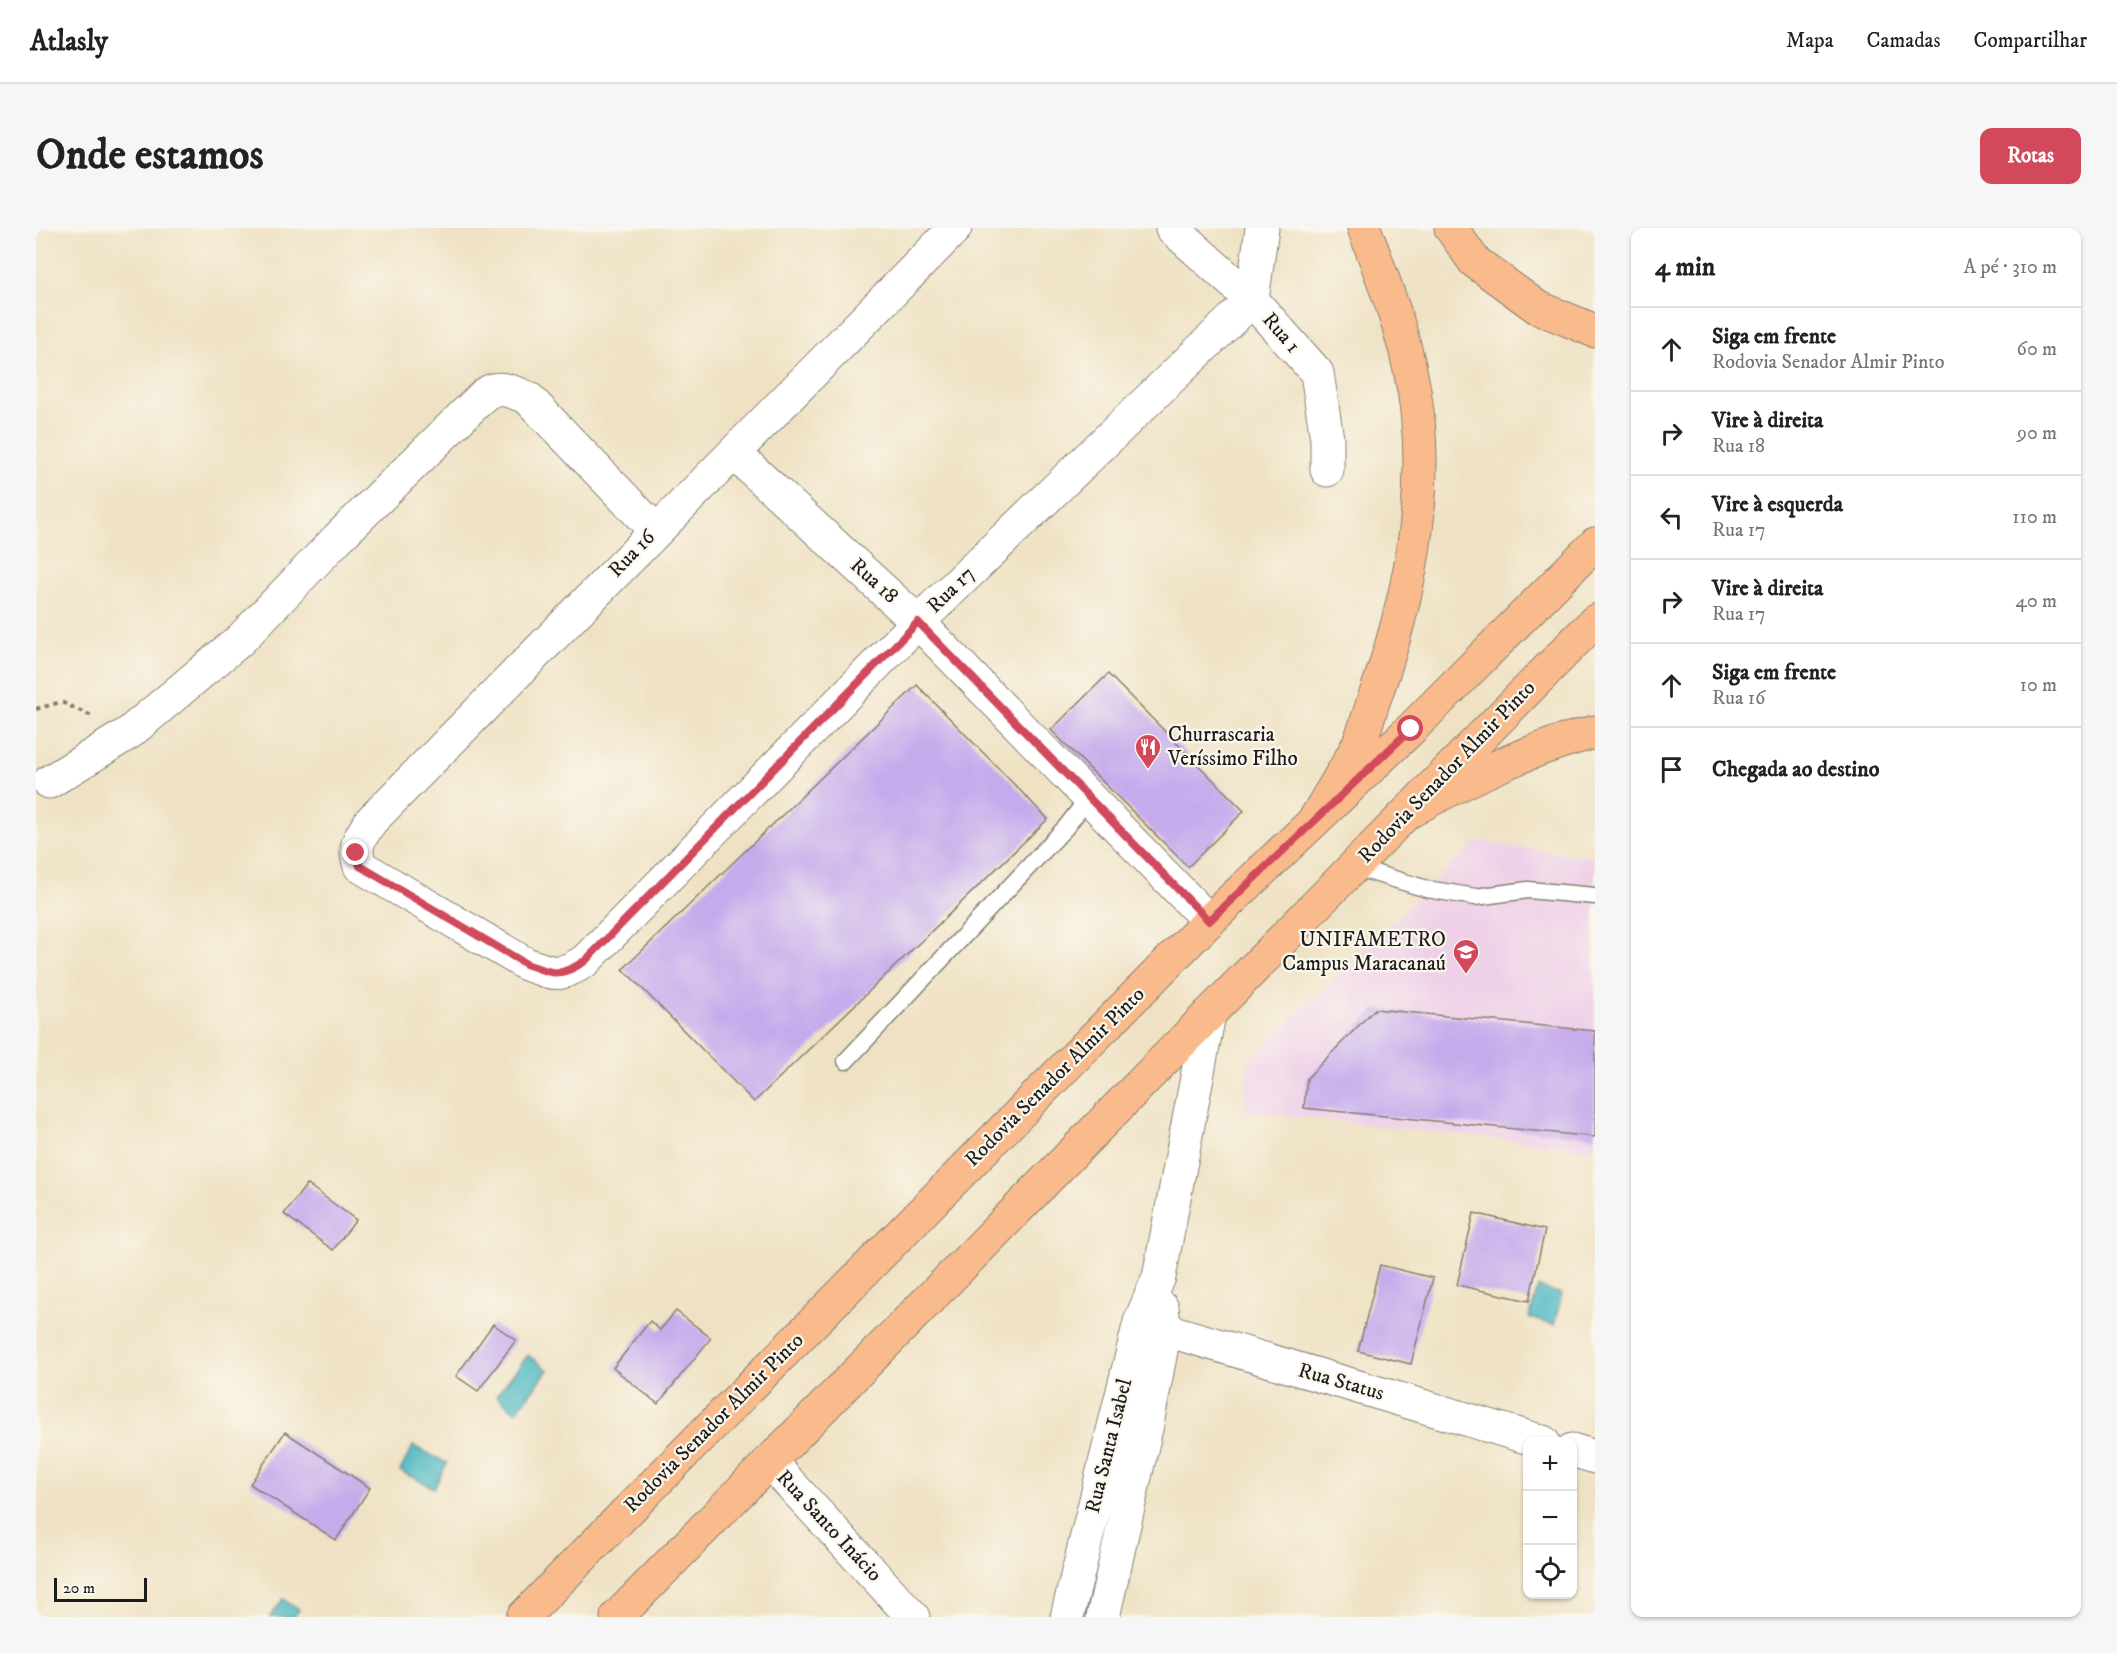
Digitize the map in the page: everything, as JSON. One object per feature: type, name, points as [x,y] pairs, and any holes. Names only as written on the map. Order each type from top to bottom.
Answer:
[{"type":"main road","points":[[1314,821],[1358,745],[1395,637],[1414,549],[1421,482],[1417,410],[1406,355],[1390,295],[1364,228]]},
{"type":"main road","points":[[1450,228],[1474,261],[1537,307],[1595,331]]},
{"type":"main road","name":"Rodovia Senador Almir Pinto","points":[[523,1617],[1209,921],[1419,721],[1595,544]]},
{"type":"main road","name":"Rodovia Senador Almir Pinto","points":[[617,1617],[1595,621]]},
{"type":"main road","points":[[1407,813],[1457,785],[1523,755],[1595,732]]},
{"type":"street","name":"Rua 16","points":[[391,884],[360,866],[356,853],[358,841],[371,821],[655,530],[955,228]]},
{"type":"street","name":"Rua 1","points":[[1172,228],[1252,300],[1317,372],[1327,440],[1327,470]]},
{"type":"street","points":[[1252,300],[1262,228]]},
{"type":"street","name":"Rua 17","points":[[391,884],[526,964],[553,973],[568,972],[585,961],[918,622],[1252,300]]},
{"type":"street","points":[[49,782],[129,733],[240,640],[337,539],[492,389],[509,390],[528,398],[655,530]]},
{"type":"street","name":"Rua 18","points":[[734,453],[918,622],[1209,921]]},
{"type":"street","name":"Rua Santa Isabel","points":[[1103,1617],[1148,1424],[1152,1326],[1159,1277],[1209,1014]]},
{"type":"street","name":"Rua Santa Isabel","points":[[1067,1617],[1152,1326]]},
{"type":"street","name":"Rua Status","points":[[1152,1326],[1526,1437]]},
{"type":"street","points":[[1577,1452],[1595,1457]]},
{"type":"street","name":"Rua Santo Inácio","points":[[769,1461],[913,1617]]},
{"type":"lane","points":[[846,1061],[1066,827],[1089,797]]},
{"type":"lane","points":[[1354,867],[1427,889],[1475,897],[1528,890],[1595,896]]},
{"type":"path","points":[[36,709],[61,702],[129,733]]},
{"type":"shaded area","name":"UNIFAMETRO Campus Maracanaú","points":[[1477,841],[1595,858],[1595,1150],[1244,1111],[1248,1061]]},
{"type":"water","points":[[1538,1287],[1562,1294],[1554,1325],[1529,1318]]},
{"type":"water","points":[[528,1355],[548,1370],[516,1412],[496,1396]]},
{"type":"water","points":[[413,1446],[447,1463],[434,1488],[400,1471]]},
{"type":"water","points":[[283,1599],[299,1610],[294,1617],[270,1617]]},
{"type":"building","name":"Churrascaria Veríssimo Filho","points":[[1108,674],[1244,811],[1188,867],[1051,730]]},
{"type":"building","points":[[917,685],[1048,819],[754,1102],[623,969]]},
{"type":"building","points":[[1375,1009],[1595,1031],[1595,1137],[1304,1108],[1307,1078]]},
{"type":"building","points":[[307,1184],[356,1220],[333,1250],[284,1214]]},
{"type":"building","points":[[1474,1213],[1545,1230],[1529,1301],[1457,1285]]},
{"type":"building","points":[[1380,1265],[1433,1278],[1411,1364],[1358,1351]]},
{"type":"building","points":[[676,1311],[711,1338],[658,1404],[613,1368],[650,1321],[660,1330]]},
{"type":"building","points":[[493,1324],[516,1340],[478,1391],[456,1376]]},
{"type":"building","points":[[285,1432],[370,1488],[336,1540],[250,1484]]},
{"type":"place","name":"Churrascaria Veríssimo Filho","points":[[1148,770]]},
{"type":"place","name":"UNIFAMETRO Campus Maracanaú","points":[[1466,975]]},
{"type":"route","points":[[356,853],[360,866],[526,964],[553,973],[568,972],[585,961],[918,622],[1209,921],[1411,729]]}]
